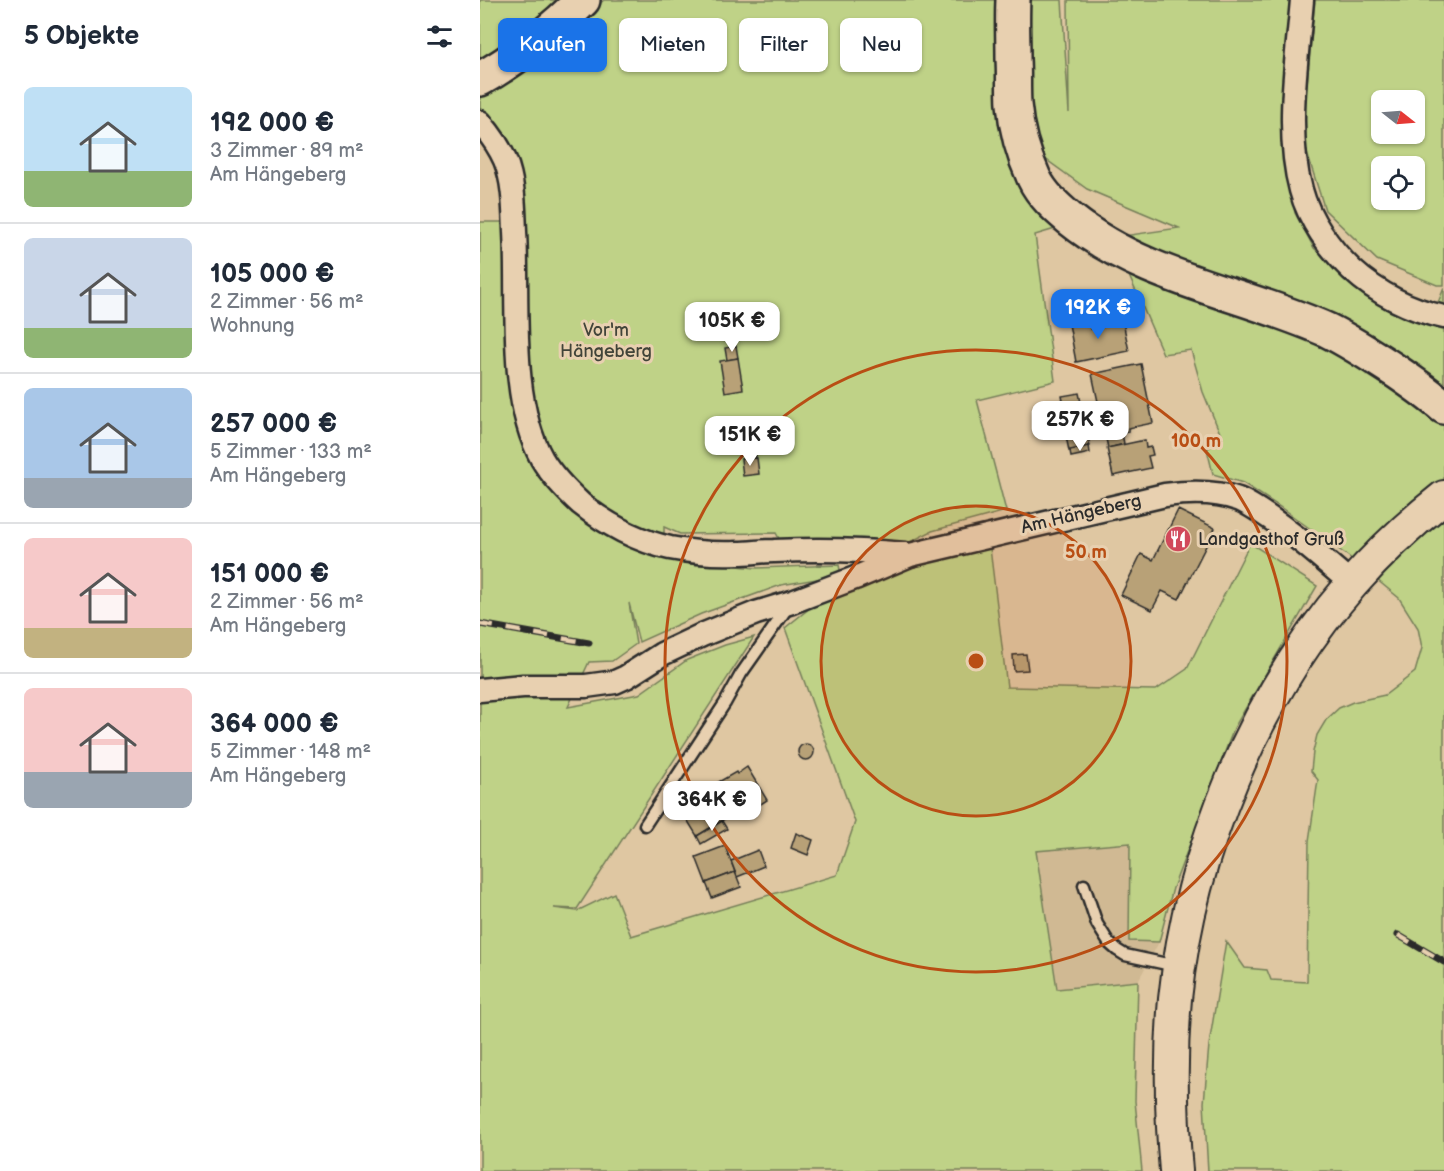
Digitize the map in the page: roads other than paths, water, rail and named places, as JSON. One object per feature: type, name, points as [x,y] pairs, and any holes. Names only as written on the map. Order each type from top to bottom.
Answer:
[{"type":"main road","points":[[480,79],[530,46],[583,0]]},
{"type":"main road","points":[[1013,0],[1014,106],[1022,144],[1035,180],[1050,201],[1086,231],[1110,247],[1138,261],[1278,311],[1342,338],[1374,356],[1444,407]]},
{"type":"main road","points":[[1176,1171],[1172,1123],[1172,1061],[1180,966],[1201,868],[1225,796],[1263,715],[1319,626],[1352,584],[1413,521],[1444,497]]},
{"type":"street","points":[[1302,0],[1293,142],[1305,203],[1328,243],[1341,260],[1361,278],[1397,301],[1419,311],[1444,317]]},
{"type":"street","points":[[480,122],[506,162],[513,193],[518,358],[525,414],[542,459],[551,473],[574,498],[595,515],[629,534],[683,550],[736,553],[843,550],[910,555]]},
{"type":"street","name":"Am Hängeberg","points":[[480,690],[523,686],[586,686],[615,682],[662,654],[702,635],[910,555],[1179,493],[1206,493],[1236,498],[1248,503],[1296,536],[1352,584]]},
{"type":"lane","points":[[645,825],[725,703],[741,674],[792,602]]},
{"type":"lane","points":[[1084,885],[1097,924],[1103,935],[1117,950],[1125,955],[1180,966]]},
{"type":"railway","points":[[480,624],[589,643]]},
{"type":"railway","points":[[1398,935],[1444,962]]},
{"type":"place","name":"Landgasthof Gruß","points":[[1178,539]]},
{"type":"park label","name":"Vor'm Hängeberg","points":[[606,340]]}]
